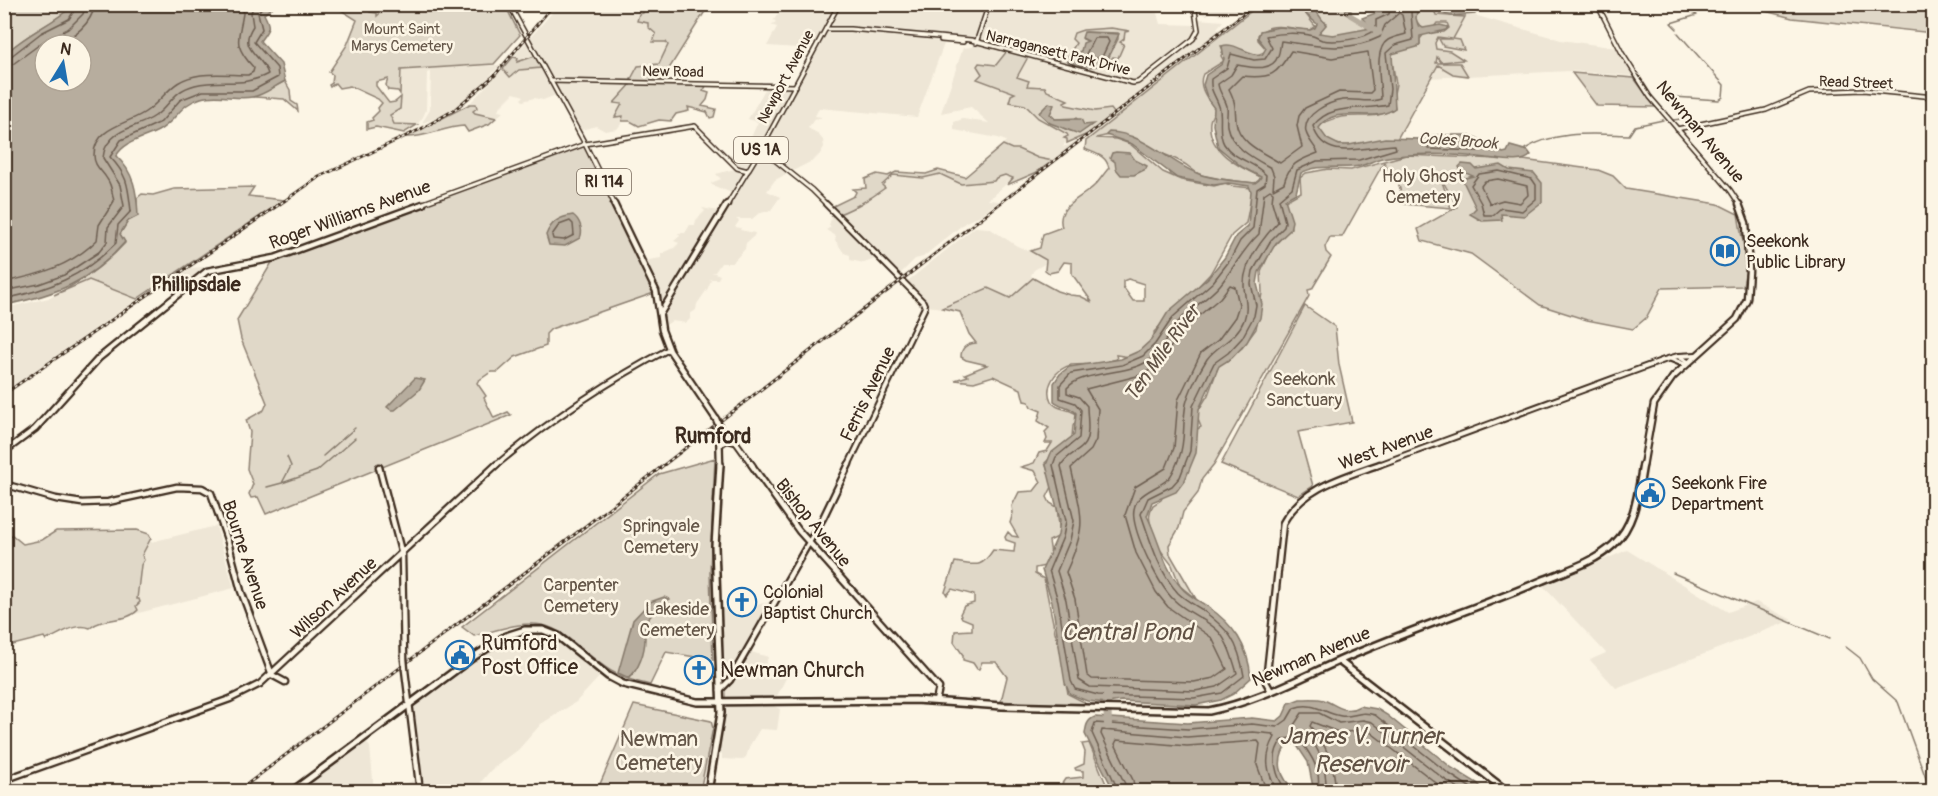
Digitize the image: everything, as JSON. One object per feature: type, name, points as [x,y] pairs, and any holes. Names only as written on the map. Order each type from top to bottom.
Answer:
[{"type":"main road","name":"RI 114","points":[[509,4],[585,144],[657,296],[660,314]]},
{"type":"main road","name":"Newport Avenue","points":[[660,314],[761,149],[839,4]]},
{"type":"main road","name":"Newman Avenue","points":[[291,792],[408,704],[506,636],[516,632],[534,629],[558,636],[608,676],[623,684],[697,702],[720,700],[936,700],[1002,706],[1209,711],[1271,691],[1339,661],[1536,583],[1600,554],[1618,541],[1625,532],[1635,508],[1654,404],[1665,385],[1696,355],[1728,329],[1743,309],[1749,291],[1748,245],[1744,215],[1735,197],[1676,129],[1635,75],[1597,4]]},
{"type":"main road","name":"Roger Williams Avenue","points":[[4,452],[38,426],[99,358],[207,271],[275,258],[585,144]]},
{"type":"main road","points":[[657,296],[663,300],[673,296]]},
{"type":"main road","points":[[660,314],[669,349],[716,419],[720,433],[715,546],[720,719],[708,792]]},
{"type":"main road","points":[[1339,661],[1508,792]]},
{"type":"street","name":"Narragansett Park Drive","points":[[976,43],[989,4]]},
{"type":"street","name":"Narragansett Park Drive","points":[[826,29],[976,43],[1136,83],[1193,39],[1198,30],[1194,4]]},
{"type":"street","name":"New Road","points":[[550,81],[796,86]]},
{"type":"street","name":"Read Street","points":[[1676,129],[1766,110],[1809,92],[1863,90],[1934,97]]},
{"type":"street","name":"Roger Williams Avenue","points":[[585,144],[695,126],[737,168],[748,171]]},
{"type":"street","name":"Ferris Avenue","points":[[720,690],[730,680],[824,518],[925,304],[812,190],[761,149]]},
{"type":"street","name":"Wilson Avenue","points":[[4,780],[250,691],[272,675],[514,448],[572,405],[639,362],[669,349]]},
{"type":"street","name":"West Avenue","points":[[1271,691],[1266,680],[1283,523],[1298,502],[1318,488],[1350,475],[1670,358],[1696,355]]},
{"type":"street","points":[[1678,356],[1687,364]]},
{"type":"street","points":[[1670,358],[1687,364]]},
{"type":"street","name":"Bishop Avenue","points":[[720,433],[730,436],[809,542],[939,688],[936,700]]},
{"type":"street","points":[[721,444],[728,441],[735,442]]},
{"type":"street","points":[[379,467],[402,552],[404,659],[420,792]]},
{"type":"street","name":"Bourne Avenue","points":[[4,484],[57,498],[99,503],[187,486],[207,489],[211,493],[224,530],[241,591],[272,675]]},
{"type":"street","points":[[272,675],[285,682]]},
{"type":"shaded area","points":[[842,4],[1047,4],[1083,9],[1097,6],[1148,9],[1157,13],[1160,24],[1197,25],[1197,19],[1223,21],[1217,28],[1222,30],[1115,114],[1111,109],[1095,111],[1066,105],[1064,102],[1067,100],[1038,85],[1027,86],[1017,77],[1028,57],[1055,64],[1058,60],[1038,55],[1026,46],[1024,51],[1008,47],[996,65],[982,63],[978,66],[983,74],[977,79],[1014,93],[1010,102],[1025,105],[1038,118],[1068,134],[1069,136],[1064,137],[1067,139],[1063,147],[1080,140],[1053,161],[1012,149],[1003,144],[1006,141],[998,138],[954,130],[954,122],[963,119],[989,123],[971,107],[941,113],[963,48],[972,47],[973,43],[945,41],[917,117],[819,108],[815,116],[821,117],[820,119],[815,118],[808,128],[823,140],[824,147],[820,154],[814,160],[775,180],[767,191],[780,197],[771,210],[758,214],[752,219],[736,219],[739,221],[735,227],[755,233],[746,243],[745,249],[732,263],[721,263],[715,272],[712,272],[720,275],[718,279],[709,279],[711,280],[708,288],[686,323],[672,321],[664,326],[661,325],[652,284],[643,259],[648,264],[649,260],[661,258],[661,254],[674,248],[679,243],[674,241],[680,236],[678,233],[685,233],[690,225],[695,225],[696,220],[705,211],[702,208],[723,212],[734,194],[711,183],[721,179],[716,174],[738,168],[726,156],[742,154],[743,148],[747,146],[758,122],[748,119],[767,86],[795,86],[814,49],[767,46],[777,27],[771,25],[776,22],[774,20],[782,7],[780,5],[838,8],[827,28],[844,29],[830,27]],"holes":[[[1111,28],[1127,31],[1120,43],[1123,46],[1117,57],[1097,67],[1074,65],[1067,61],[1075,49],[1077,43],[1074,41],[1077,32]]]},
{"type":"shaded area","points":[[559,5],[644,5],[643,13],[639,14],[649,23],[653,33],[668,45],[659,64],[638,66],[632,77],[632,83],[616,103],[622,103],[624,116],[621,124],[617,129],[605,131],[596,126],[578,131],[556,95],[543,100],[534,98],[523,101],[521,99],[524,96],[514,93],[499,108],[498,111],[503,112],[496,118],[474,113],[475,104],[470,103],[503,69],[510,77],[522,70],[541,68],[527,59],[516,62],[516,58],[513,57]]},
{"type":"shaded area","points":[[1194,5],[1247,5],[1238,9],[1237,13],[1220,15],[1211,12],[1207,15],[1196,13]]},
{"type":"shaded area","points":[[1413,9],[1474,15],[1561,40],[1617,48],[1633,76],[1570,71],[1387,80],[1387,56],[1416,25]]},
{"type":"shaded area","points":[[500,65],[471,97],[437,118],[422,123],[430,110],[431,73],[427,73],[426,110],[423,117],[417,125],[394,125],[390,115],[400,109],[402,72],[400,70]]},
{"type":"shaded area","points":[[940,174],[961,184],[974,184],[1005,175],[1013,178],[988,200],[999,201],[979,216],[966,222],[923,257],[915,259],[897,277],[878,258],[864,263],[850,260],[850,255],[844,253],[835,240],[836,236],[826,230],[831,227],[829,225],[832,216],[869,198],[893,175],[923,178]]},
{"type":"shaded area","points":[[975,227],[989,228],[1017,246],[1041,256],[1046,263],[1034,270],[1031,275],[1033,278],[1010,298],[981,291],[942,308],[928,306],[924,312],[922,303],[904,284]]},
{"type":"shaded area","points":[[191,268],[207,269],[181,291],[163,288]]},
{"type":"shaded area","points":[[89,280],[138,299],[5,391],[5,308],[49,298]]},
{"type":"shaded area","points":[[216,526],[234,588],[135,614],[143,544]]},
{"type":"shaded area","points":[[1627,550],[1728,612],[1756,602],[1792,620],[1616,688],[1590,660],[1606,653],[1543,586]]},
{"type":"shaded area","points":[[773,602],[748,651],[768,657],[766,664],[769,669],[784,672],[788,666],[791,668],[775,700],[789,701],[790,705],[774,706],[780,709],[777,730],[760,729],[746,757],[742,760],[722,759],[722,754],[716,752],[721,713],[717,610]]},
{"type":"shaded area","points":[[533,631],[547,634],[558,640],[602,674],[576,702],[541,724],[518,750],[491,770],[481,782],[479,791],[392,792],[417,778],[407,706],[504,638]]},
{"type":"shaded area","points":[[363,739],[370,747],[374,791],[290,792]]},
{"type":"green space","points":[[5,5],[75,5],[21,41],[5,55]]},
{"type":"green space","name":"Mount Saint Marys Cemetery","points":[[333,5],[370,7],[370,12],[377,13],[377,16],[389,5],[505,5],[520,35],[494,64],[401,70],[400,94],[398,91],[388,90],[386,85],[388,79],[376,82],[376,86],[389,103],[401,97],[400,109],[390,115],[394,124],[417,125],[404,133],[376,127],[367,129],[367,122],[373,120],[372,118],[379,111],[378,108],[382,103],[350,86],[339,88],[335,83],[330,87],[329,85],[332,83],[333,75],[329,72],[347,45],[357,20]]},
{"type":"green space","points":[[644,5],[709,5],[660,83],[707,85],[703,91],[709,93],[702,106],[716,109],[714,117],[710,118],[707,112],[688,107],[689,111],[676,114],[671,121],[659,120],[639,126],[630,121],[622,121],[623,116],[615,117],[622,104],[614,103],[632,83],[631,79],[638,66],[659,64],[668,45],[666,42],[653,42],[656,34],[648,27],[648,23],[637,21],[639,14],[643,13]]},
{"type":"green space","points":[[1259,5],[1311,5],[1305,13],[1315,26],[1308,31],[1288,27],[1268,28],[1258,35],[1258,40],[1267,50],[1260,54],[1248,55],[1228,46],[1221,46],[1223,50],[1221,56],[1224,61],[1203,74],[1201,84],[1204,93],[1215,109],[1210,122],[1210,132],[1214,141],[1226,157],[1261,177],[1258,183],[1199,174],[1177,160],[1121,136],[1096,138],[1116,139],[1130,144],[1163,172],[1181,180],[1214,186],[1225,183],[1252,188],[1251,196],[1246,223],[1232,235],[1210,274],[1154,332],[1155,342],[1130,357],[1116,355],[1117,359],[1101,364],[1065,367],[1052,379],[1049,396],[1053,404],[1079,416],[1073,426],[1072,437],[1045,463],[1053,485],[1047,497],[1050,503],[1057,507],[1060,536],[1049,541],[1051,554],[1045,566],[1035,568],[1035,574],[1044,579],[1061,651],[1068,694],[1084,702],[1087,708],[1008,708],[1011,702],[1001,701],[1007,677],[996,662],[982,662],[977,669],[973,663],[963,660],[963,655],[954,642],[955,631],[972,630],[972,622],[962,618],[960,614],[964,606],[974,603],[974,595],[952,589],[947,595],[945,592],[955,562],[977,564],[985,560],[993,550],[1014,552],[1015,543],[1006,540],[1005,537],[1008,532],[1018,537],[1010,523],[1013,513],[1012,506],[1019,492],[1034,491],[1041,482],[1035,471],[1021,467],[1034,463],[1039,453],[1047,451],[1052,443],[1045,443],[1047,439],[1045,432],[1049,428],[1038,421],[1041,411],[1024,401],[1021,389],[993,376],[974,382],[955,380],[968,376],[965,374],[987,365],[961,357],[965,347],[976,343],[969,334],[960,312],[942,308],[988,288],[1010,298],[1033,278],[1057,291],[1080,296],[1092,302],[1072,274],[1072,263],[1064,262],[1058,271],[1049,273],[1045,270],[1046,260],[1030,251],[1040,248],[1043,234],[1062,227],[1062,213],[1096,184],[1109,168],[1103,158],[1085,149],[1086,141]],"holes":[[[1128,279],[1144,284],[1144,301],[1133,301],[1123,287],[1123,281]]]},
{"type":"green space","points":[[1314,5],[1346,5],[1346,14],[1366,26],[1367,31],[1378,35],[1320,35],[1318,33],[1327,23],[1317,18],[1314,11],[1320,8]]},
{"type":"green space","points":[[1742,5],[1933,5],[1933,33],[1792,18]]},
{"type":"green space","points":[[1434,10],[1436,15],[1465,17],[1453,39],[1460,40],[1464,50],[1443,46],[1439,39],[1452,39],[1438,37],[1435,43],[1436,49],[1450,51],[1464,60],[1441,62],[1437,57],[1436,63],[1460,63],[1468,76],[1453,74],[1438,65],[1397,139],[1352,145],[1333,143],[1318,127],[1339,118],[1377,115],[1395,108],[1393,98],[1396,84],[1391,55],[1396,51],[1420,45],[1420,39],[1425,33],[1444,32],[1449,28],[1447,23],[1437,23],[1434,27],[1423,30],[1415,19],[1418,11]]},
{"type":"green space","points":[[1111,28],[1130,31],[1125,32],[1124,39],[1120,42],[1124,44],[1118,58],[1113,57],[1105,65],[1089,67],[1108,59],[1118,39],[1118,33],[1086,32],[1083,39],[1088,41],[1081,51],[1070,58],[1069,62],[1066,60],[1076,43],[1072,39],[1074,33]]},
{"type":"green space","points":[[1027,43],[1030,51],[1059,60],[1055,64],[1028,57],[1017,77],[1029,81],[1027,86],[1045,87],[1047,91],[1068,100],[1064,102],[1066,105],[1095,111],[1111,109],[1115,114],[1090,133],[1067,143],[1067,139],[1064,138],[1068,136],[1067,134],[1038,118],[1025,105],[1009,102],[1011,95],[1015,93],[977,79],[982,74],[977,66],[979,63],[996,65],[1007,51],[1000,48],[1002,45],[1024,51]],"holes":[[[1047,107],[1053,107],[1050,114],[1055,119],[1076,118],[1084,125],[1091,125],[1085,130],[1065,129],[1040,112]]]},
{"type":"green space","points":[[535,56],[541,68],[519,70],[510,77],[503,69],[513,57],[518,58],[517,62]]},
{"type":"green space","points":[[1572,73],[1634,78],[1655,107],[1597,106]]},
{"type":"green space","points":[[285,81],[290,90],[291,101],[297,105],[298,111],[284,99],[254,97]]},
{"type":"green space","points":[[470,104],[476,104],[477,108],[473,111],[475,113],[496,118],[489,124],[468,132],[464,126],[405,137]]},
{"type":"green space","points":[[585,145],[654,293],[551,329],[546,334],[546,346],[515,357],[498,372],[491,372],[478,381],[494,418],[508,412],[511,415],[266,514],[258,497],[251,498],[249,494],[253,484],[247,469],[250,432],[246,420],[264,410],[267,403],[241,339],[237,320],[274,259]]},
{"type":"green space","points":[[1003,145],[1053,161],[1035,173],[1007,185],[1013,178],[1005,175],[994,181],[961,184],[940,174],[923,178],[893,175],[882,185],[885,188],[880,192],[832,216],[829,208],[854,196],[856,192],[853,189],[866,188],[865,179],[877,174],[888,176],[896,172],[926,174],[938,170],[965,177]]},
{"type":"green space","name":"Holy Ghost Cemetery","points":[[1406,155],[1523,160],[1598,170],[1613,176],[1626,189],[1718,204],[1738,214],[1742,238],[1749,251],[1743,286],[1662,288],[1646,318],[1633,329],[1587,320],[1540,305],[1471,254],[1422,241],[1418,229],[1457,207],[1440,176],[1451,208],[1404,204],[1397,178],[1398,173],[1390,174],[1384,162],[1342,237],[1330,237],[1325,247],[1331,257],[1312,289],[1308,290],[1309,296],[1214,464],[1202,479],[1198,493],[1183,512],[1179,528],[1169,545],[1170,554],[1196,599],[1180,586],[1172,565],[1155,543],[1150,520],[1151,510],[1153,505],[1161,500],[1194,431],[1201,427],[1195,412],[1208,395],[1219,365],[1242,348],[1256,329],[1262,293],[1261,272],[1272,248],[1291,228],[1285,201],[1301,192],[1300,178],[1306,173],[1328,169],[1351,170]]},
{"type":"green space","points":[[254,187],[248,196],[284,200],[137,299],[89,280],[54,295],[92,272],[125,243],[120,234],[128,221],[137,216],[137,198],[142,194],[153,195],[174,189]]},
{"type":"green space","name":"Seekonk Sanctuary","points":[[1305,306],[1335,327],[1339,365],[1352,422],[1298,432],[1313,486],[1298,496],[1221,464]]},
{"type":"green space","points":[[715,458],[710,573],[713,660],[666,652],[650,685],[630,680],[611,671],[560,632],[542,625],[525,624],[474,636],[462,627],[659,474]]},
{"type":"green space","points":[[137,530],[149,534],[151,538],[142,555],[144,560],[141,565],[137,599],[140,602],[136,606],[138,610],[128,617],[102,622],[90,628],[73,628],[46,640],[44,637],[5,647],[5,540],[12,535],[23,544],[42,540],[56,531]]},
{"type":"green space","name":"Newman Cemetery","points":[[634,705],[711,721],[713,728],[700,791],[597,791]]},
{"type":"green space","points":[[1089,743],[1109,791],[1057,791],[1065,779],[1083,777],[1083,771],[1075,768],[1084,764],[1085,752],[1082,744]]},
{"type":"water","points":[[75,4],[276,5],[264,14],[268,29],[260,41],[281,64],[285,81],[256,96],[240,98],[213,96],[193,101],[165,127],[125,146],[116,156],[131,176],[137,199],[138,216],[128,221],[120,234],[125,242],[99,267],[71,285],[40,297],[5,305],[5,54],[33,34],[33,93],[93,93],[93,33],[34,33]]},
{"type":"water","name":"Central Pond","points":[[1310,5],[1325,5],[1316,11],[1326,25],[1319,33],[1333,35],[1371,28],[1362,18],[1384,10],[1385,5],[1457,5],[1477,11],[1475,14],[1451,16],[1432,10],[1417,10],[1418,25],[1423,28],[1440,25],[1448,27],[1446,30],[1420,36],[1420,44],[1417,47],[1392,54],[1395,108],[1376,115],[1335,116],[1326,120],[1319,128],[1327,139],[1339,145],[1349,145],[1385,138],[1420,139],[1435,135],[1467,135],[1503,153],[1507,152],[1510,146],[1528,151],[1531,155],[1522,160],[1510,161],[1448,155],[1408,155],[1382,158],[1360,166],[1323,167],[1301,173],[1296,193],[1285,199],[1292,221],[1290,230],[1276,243],[1259,272],[1257,284],[1262,304],[1260,318],[1247,342],[1232,358],[1219,366],[1199,409],[1196,453],[1185,480],[1176,492],[1152,502],[1147,516],[1165,562],[1181,587],[1217,613],[1238,637],[1247,656],[1251,678],[1233,694],[1221,700],[1196,705],[1087,701],[1070,694],[1065,683],[1052,602],[1042,570],[1058,535],[1060,520],[1046,465],[1051,453],[1074,435],[1076,413],[1054,401],[1054,383],[1069,367],[1121,359],[1139,351],[1151,340],[1168,312],[1208,278],[1225,257],[1236,236],[1248,226],[1251,191],[1249,186],[1228,183],[1214,185],[1177,178],[1132,144],[1106,135],[1109,132],[1133,137],[1188,169],[1205,176],[1255,183],[1261,177],[1242,167],[1218,147],[1213,125],[1214,108],[1208,100],[1203,85],[1206,75],[1222,64],[1224,59],[1222,46],[1231,45],[1262,55],[1266,48],[1258,38],[1260,31],[1279,27],[1310,30],[1315,28],[1317,24],[1306,14],[1305,9]]},
{"type":"water","points":[[1084,32],[1119,34],[1106,62],[1087,66],[1069,62],[1072,55],[1081,51],[1083,43],[1088,41],[1082,38]]},
{"type":"water","points":[[1049,103],[1054,105],[1050,114],[1055,119],[1081,119],[1084,125],[1093,124],[1079,134],[1050,123],[1039,113]]},
{"type":"water","points":[[1112,153],[1130,153],[1135,160],[1147,166],[1146,169],[1134,175],[1121,175],[1116,169],[1115,162],[1110,158]]},
{"type":"water","points":[[1462,164],[1472,165],[1476,169],[1501,165],[1509,170],[1534,173],[1542,183],[1542,202],[1524,216],[1501,214],[1502,220],[1482,221],[1470,214],[1476,208],[1462,179],[1473,176],[1461,171],[1459,167]]},
{"type":"water","points":[[573,215],[580,225],[580,238],[565,246],[549,245],[546,235],[553,223]]},
{"type":"water","points":[[415,378],[425,380],[419,390],[395,410],[387,407]]},
{"type":"water","points":[[664,597],[669,599],[650,616],[646,623],[644,649],[636,670],[629,678],[618,673],[633,620],[650,602]]},
{"type":"water","name":"James V. Turner Reservoir","points":[[1300,699],[1324,700],[1350,710],[1360,706],[1377,709],[1485,791],[1305,791],[1313,787],[1308,762],[1296,744],[1288,743],[1281,756],[1281,768],[1286,780],[1296,791],[1114,791],[1085,734],[1087,724],[1095,717],[1188,723],[1252,718],[1277,721],[1283,716],[1289,703]]},
{"type":"waterway","name":"Ten Mile River","points":[[1348,4],[1350,15],[1380,33]]},
{"type":"waterway","name":"Coles Brook","points":[[1677,29],[1671,23],[1697,15],[1691,12],[1700,9],[1698,6],[1700,4]]},
{"type":"waterway","name":"Coles Brook","points":[[1673,120],[1681,119],[1682,114],[1673,105],[1674,97],[1719,100],[1723,97],[1724,85],[1678,33]]},
{"type":"waterway","name":"Coles Brook","points":[[1525,149],[1549,139],[1576,134],[1629,135],[1635,126],[1663,120]]},
{"type":"waterway","points":[[323,456],[355,428]]},
{"type":"waterway","points":[[282,483],[317,471],[355,438]]},
{"type":"waterway","points":[[282,483],[291,466],[287,457]]},
{"type":"waterway","points":[[267,487],[282,483]]},
{"type":"waterway","points":[[1673,573],[1830,639]]},
{"type":"waterway","points":[[1846,647],[1860,658],[1872,679],[1898,702],[1931,792]]},
{"type":"waterway","name":"Ten Mile River","points":[[1107,695],[1108,726]]},
{"type":"railway","points":[[4,394],[319,177],[421,129],[454,110],[495,75],[554,4]]},
{"type":"railway","points":[[237,792],[561,545],[1256,4]]},
{"type":"place","name":"Seekonk Public Library","points":[[1725,251]]},
{"type":"place","name":"Seekonk Fire Department","points":[[1650,493]]},
{"type":"place","name":"Colonial Baptist Church","points":[[742,602]]},
{"type":"place","name":"Rumford Post Office","points":[[460,655]]},
{"type":"place","name":"Newman Church","points":[[699,670]]},
{"type":"district","name":"Phillipsdale","points":[[196,284]]},
{"type":"district","name":"Rumford","points":[[713,436]]},
{"type":"park label","name":"Springvale Cemetery","points":[[661,536]]},
{"type":"park label","name":"Carpenter Cemetery","points":[[581,595]]},
{"type":"park label","name":"Lakeside Cemetery","points":[[677,619]]}]
